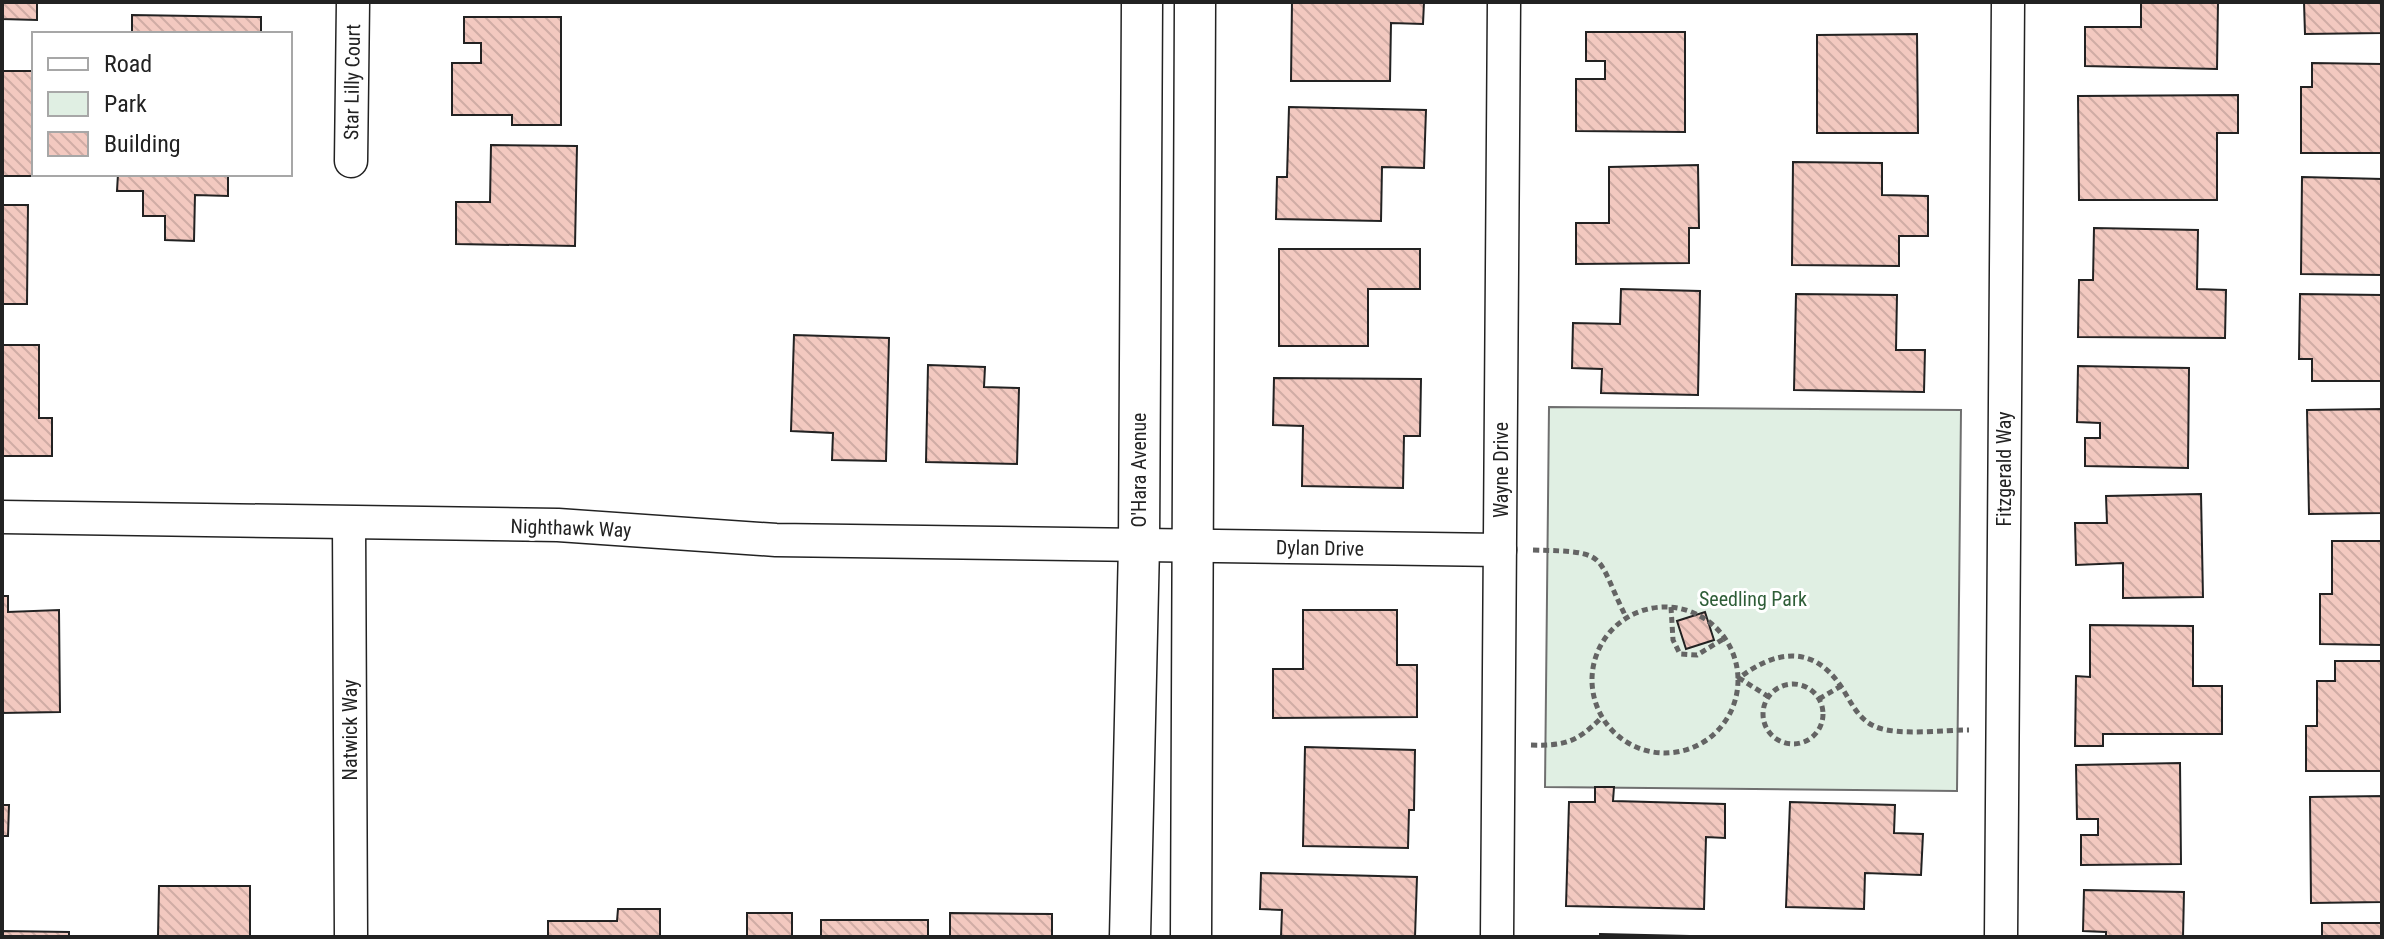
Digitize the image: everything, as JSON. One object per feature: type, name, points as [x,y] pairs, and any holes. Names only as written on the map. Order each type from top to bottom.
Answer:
[{"type":"street","name":"Star Lilly Court","points":[[351,161],[353,2]]},
{"type":"street","name":"O'Hara Avenue","points":[[1130,937],[1139,545],[1142,2]]},
{"type":"street","points":[[1191,937],[1195,2]]},
{"type":"street","name":"Wayne Drive","points":[[1497,937],[1504,2]]},
{"type":"street","name":"Fitzgerald Way","points":[[2001,937],[2008,2]]},
{"type":"street","name":"Nighthawk Way","points":[[2,517],[558,525],[776,540],[1139,545]]},
{"type":"street","name":"Natwick Way","points":[[349,523],[351,937]]},
{"type":"street","name":"Dylan Drive","points":[[1139,545],[1500,550]]},
{"type":"path","points":[[1500,550],[1585,552],[1602,563],[1626,617]]},
{"type":"path","points":[[1671,607],[1673,640],[1680,654],[1697,655],[1725,638]]},
{"type":"path","points":[[1671,607],[1701,615],[1716,627],[1735,659],[1739,678],[1729,716],[1718,731],[1703,743],[1685,751],[1666,754],[1629,744],[1613,733],[1601,718],[1593,700],[1590,681],[1593,662],[1605,636],[1626,617],[1644,609],[1671,607]]},
{"type":"path","points":[[1739,678],[1756,665],[1792,655],[1813,659],[1827,669],[1841,686],[1850,705],[1875,727],[1890,730],[2003,730]]},
{"type":"path","points":[[1739,678],[1769,697]]},
{"type":"path","points":[[1792,684],[1808,688],[1819,699],[1824,714],[1820,729],[1809,740],[1794,744],[1779,740],[1767,730],[1763,714],[1769,697],[1778,688],[1792,684]]},
{"type":"path","points":[[1819,699],[1841,686]]},
{"type":"path","points":[[1498,744],[1566,744],[1585,734],[1601,718]]},
{"type":"green space","name":"Seedling Park","points":[[1549,407],[1961,410],[1957,791],[1545,787]]},
{"type":"building","points":[[2,2],[37,2],[37,20],[2,19]]},
{"type":"building","points":[[1292,2],[1424,2],[1423,24],[1391,23],[1390,81],[1291,81]]},
{"type":"building","points":[[2141,2],[2218,2],[2217,69],[2085,66],[2085,27],[2141,27]]},
{"type":"building","points":[[2304,2],[2382,2],[2382,33],[2305,34]]},
{"type":"building","points":[[132,15],[261,17],[261,32],[132,32]]},
{"type":"building","points":[[464,17],[561,17],[561,125],[512,125],[512,115],[452,115],[452,63],[481,63],[481,43],[464,43]]},
{"type":"building","points":[[1586,32],[1685,32],[1685,132],[1576,131],[1576,79],[1605,79],[1605,61],[1586,61]]},
{"type":"building","points":[[1917,34],[1918,133],[1817,133],[1817,35]]},
{"type":"building","points":[[2312,63],[2382,64],[2382,153],[2301,153],[2301,87],[2312,87]]},
{"type":"building","points":[[2,71],[32,71],[32,176],[2,176]]},
{"type":"building","points":[[2238,95],[2238,133],[2217,133],[2217,200],[2079,200],[2078,96]]},
{"type":"building","points":[[1289,107],[1426,110],[1424,168],[1382,167],[1381,221],[1276,219],[1277,177],[1287,177]]},
{"type":"building","points":[[491,145],[577,146],[575,246],[456,244],[456,202],[490,202]]},
{"type":"building","points":[[1793,162],[1882,163],[1882,195],[1928,196],[1928,236],[1899,236],[1899,266],[1792,265]]},
{"type":"building","points":[[1698,165],[1699,228],[1689,228],[1689,263],[1576,264],[1576,223],[1609,223],[1609,167]]},
{"type":"building","points":[[118,176],[228,176],[228,196],[195,195],[194,241],[165,240],[165,216],[143,216],[143,191],[117,191]]},
{"type":"building","points":[[2302,177],[2382,179],[2382,275],[2301,274]]},
{"type":"building","points":[[2,205],[28,205],[27,304],[2,304]]},
{"type":"building","points":[[2094,228],[2198,230],[2197,289],[2226,290],[2225,338],[2078,337],[2079,280],[2093,280]]},
{"type":"building","points":[[1279,249],[1420,249],[1420,289],[1368,289],[1368,346],[1279,346]]},
{"type":"building","points":[[1621,289],[1700,291],[1698,395],[1601,393],[1602,369],[1572,368],[1573,323],[1620,324]]},
{"type":"building","points":[[1796,294],[1897,295],[1896,350],[1925,350],[1924,392],[1794,390]]},
{"type":"building","points":[[2300,294],[2382,295],[2382,381],[2312,381],[2312,359],[2299,359]]},
{"type":"building","points":[[794,335],[889,338],[886,461],[832,460],[833,433],[791,431]]},
{"type":"building","points":[[2,345],[39,345],[39,418],[52,418],[52,456],[2,456]]},
{"type":"building","points":[[928,365],[985,367],[984,387],[1019,388],[1017,464],[926,462]]},
{"type":"building","points":[[2078,366],[2189,368],[2188,468],[2085,466],[2085,438],[2100,438],[2100,423],[2077,422]]},
{"type":"building","points":[[1274,378],[1421,379],[1420,436],[1404,436],[1403,488],[1302,486],[1303,426],[1273,425]]},
{"type":"building","points":[[2382,409],[2382,513],[2309,514],[2307,410]]},
{"type":"building","points":[[2201,494],[2203,597],[2123,598],[2123,563],[2076,565],[2075,523],[2107,523],[2106,496]]},
{"type":"building","points":[[2332,541],[2382,541],[2382,645],[2320,644],[2320,594],[2332,594]]},
{"type":"building","points":[[2,596],[8,596],[8,612],[59,610],[60,712],[2,713]]},
{"type":"building","points":[[1303,610],[1397,610],[1397,665],[1417,665],[1417,717],[1273,718],[1273,669],[1303,669]]},
{"type":"building","points":[[1705,612],[1714,640],[1686,649],[1677,621]]},
{"type":"building","points":[[2090,625],[2193,626],[2193,686],[2222,686],[2222,734],[2103,734],[2103,746],[2075,746],[2076,676],[2090,677]]},
{"type":"building","points":[[2335,661],[2382,661],[2382,771],[2306,771],[2306,726],[2317,726],[2317,681],[2335,681]]},
{"type":"building","points":[[1305,747],[1415,750],[1414,810],[1409,810],[1408,848],[1303,846]]},
{"type":"building","points":[[2180,763],[2181,864],[2081,865],[2081,835],[2098,835],[2098,819],[2077,819],[2076,765]]},
{"type":"building","points":[[1595,787],[1614,787],[1613,801],[1725,804],[1725,838],[1706,837],[1704,909],[1566,906],[1569,802],[1595,802]]},
{"type":"building","points":[[2382,796],[2382,902],[2311,903],[2310,797]]},
{"type":"building","points":[[1790,802],[1895,805],[1894,833],[1923,834],[1921,875],[1865,873],[1864,909],[1786,907]]},
{"type":"building","points":[[2,805],[9,805],[8,836],[2,836]]},
{"type":"building","points":[[1261,873],[1417,877],[1415,937],[1281,937],[1282,910],[1260,909]]},
{"type":"building","points":[[159,886],[250,886],[250,937],[158,937]]},
{"type":"building","points":[[2084,890],[2184,892],[2183,937],[2106,937],[2106,932],[2083,931]]},
{"type":"building","points":[[618,909],[660,909],[660,937],[548,937],[548,921],[617,921]]},
{"type":"building","points":[[747,913],[792,913],[792,937],[747,937]]},
{"type":"building","points":[[950,913],[1052,914],[1052,937],[950,937]]},
{"type":"building","points":[[821,920],[928,920],[928,937],[821,937]]},
{"type":"building","points":[[2322,923],[2382,923],[2382,937],[2322,937]]},
{"type":"building","points":[[2,931],[69,932],[69,937],[2,937]]},
{"type":"building","points":[[1600,934],[1689,936],[1689,937],[1600,937]]},
{"type":"building","points":[[1916,936],[1916,937],[1808,937]]}]
